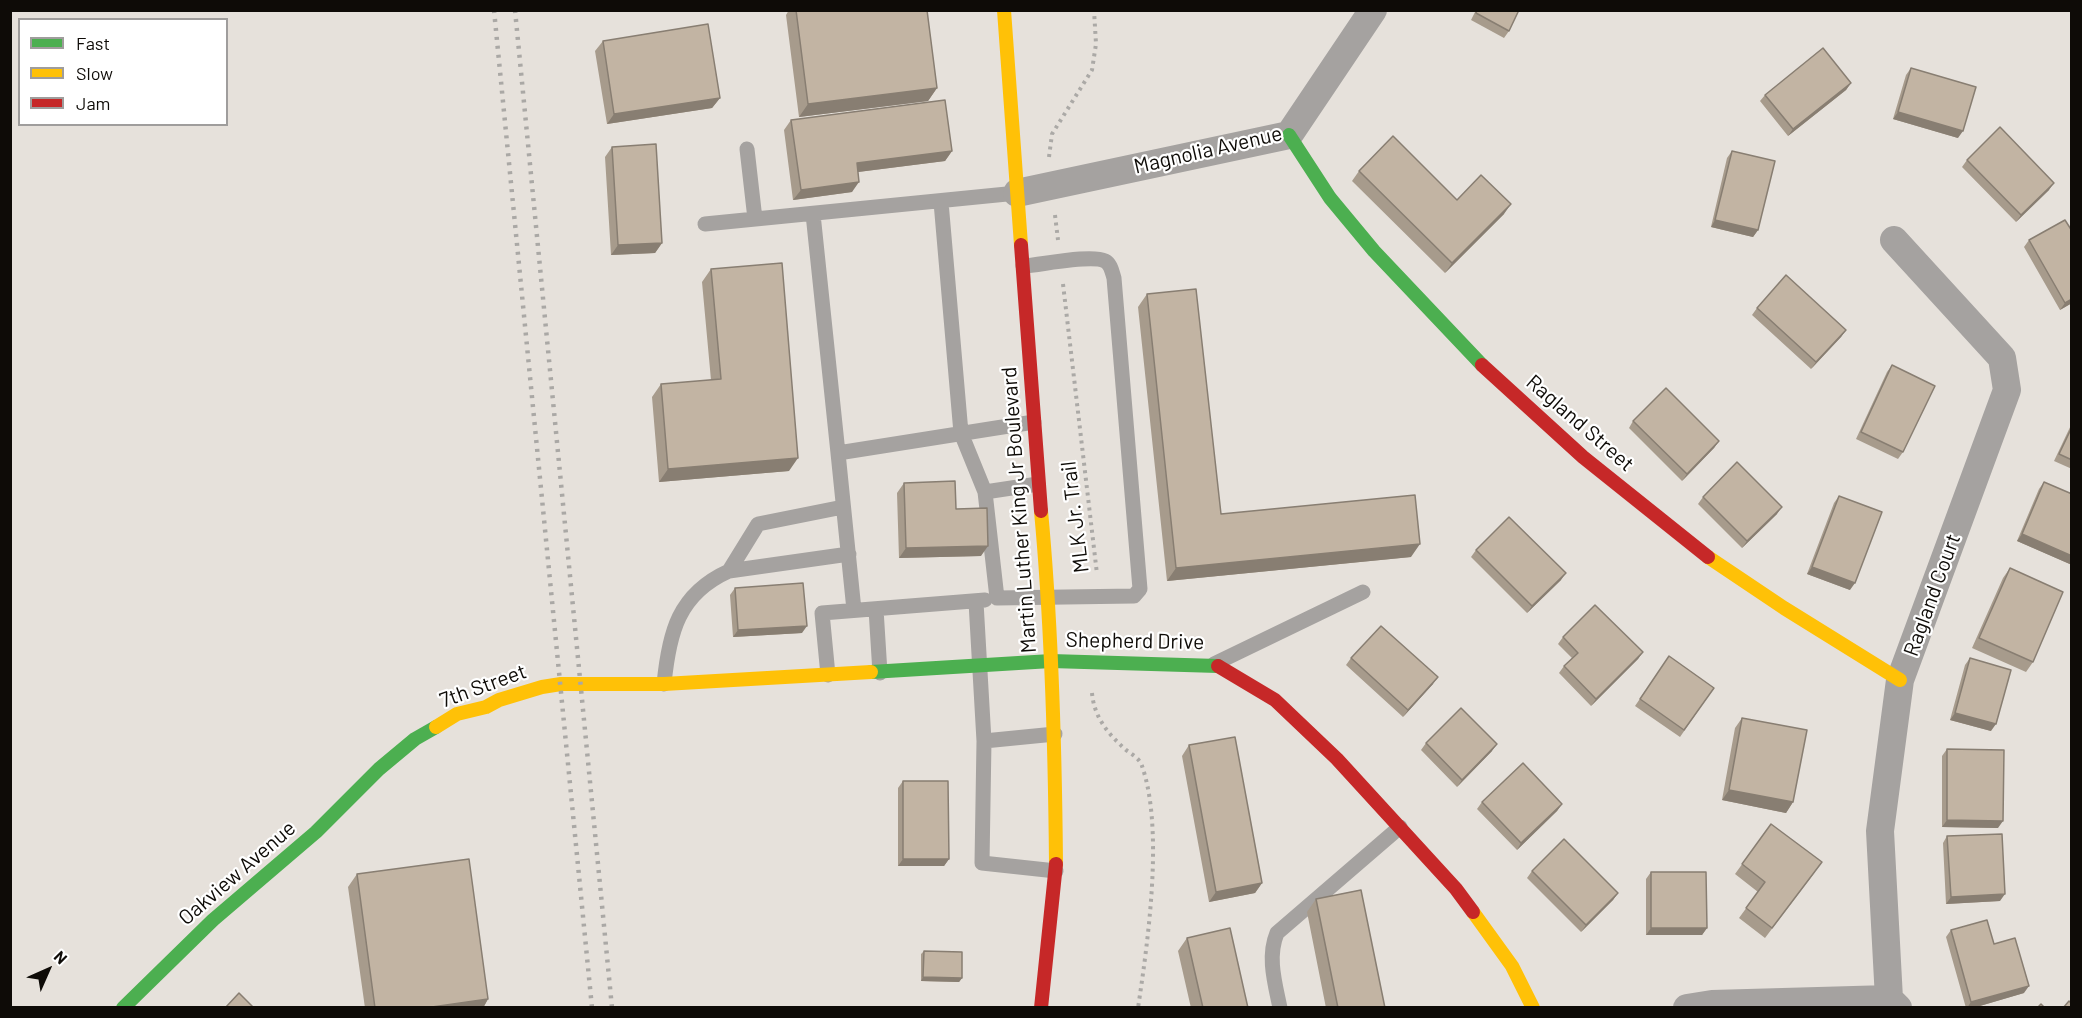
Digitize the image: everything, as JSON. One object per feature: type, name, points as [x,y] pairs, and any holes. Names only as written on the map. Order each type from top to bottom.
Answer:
[{"type":"street","name":"Martin Luther King Jr Boulevard","points":[[1004,10],[1038,484],[1049,596],[1055,734],[1056,871],[1041,1008]]},
{"type":"street","name":"Magnolia Avenue","points":[[1017,193],[1289,135],[1373,10]]},
{"type":"street","name":"Ragland Street","points":[[1289,135],[1336,206],[1428,312],[1550,427],[1674,531],[1796,615],[1900,680]]},
{"type":"street","name":"Ragland Court","points":[[1894,240],[2002,358],[2007,390],[1900,680],[1880,831],[1894,1003]]},
{"type":"street","name":"Shepherd Drive","points":[[581,685],[664,684],[880,673],[1051,661],[1214,664],[1275,700],[1337,759],[1456,889],[1512,966],[1533,1008]]},
{"type":"street","name":"7th Street","points":[[379,769],[415,739],[456,714],[486,707],[499,700],[542,687],[581,685]]},
{"type":"street","name":"Oakview Avenue","points":[[123,1008],[213,920],[316,832],[379,769]]},
{"type":"street","points":[[1687,1008],[1712,1004],[1894,1003]]},
{"type":"lane","points":[[747,149],[755,219]]},
{"type":"lane","points":[[705,224],[1017,193]]},
{"type":"lane","points":[[941,202],[962,433],[985,492],[997,598]]},
{"type":"lane","points":[[813,214],[854,610]]},
{"type":"lane","points":[[828,675],[822,613],[976,602],[997,598],[1134,596],[1140,589],[1114,278],[1106,261],[1094,259],[1023,266]]},
{"type":"lane","points":[[838,453],[1034,422]]},
{"type":"lane","points":[[985,492],[1038,484]]},
{"type":"lane","points":[[729,572],[758,524],[843,507]]},
{"type":"lane","points":[[664,684],[668,644],[674,624],[690,600],[711,579],[729,572],[849,555]]},
{"type":"lane","points":[[1214,664],[1363,592]]},
{"type":"lane","points":[[976,602],[984,741],[982,862],[1056,871]]},
{"type":"lane","points":[[876,609],[880,673]]},
{"type":"lane","points":[[984,741],[1055,734]]},
{"type":"lane","points":[[1281,1008],[1273,970],[1273,943],[1277,933],[1400,827]]},
{"type":"path","name":"MLK Jr. Trail","points":[[1094,10],[1096,45],[1092,70],[1052,134],[1049,157],[1100,598]]},
{"type":"path","points":[[1090,662],[1093,707],[1108,734],[1141,762],[1151,800],[1152,850],[1147,939],[1138,1008]]},
{"type":"building","points":[[796,10],[927,10],[937,88],[808,104]]},
{"type":"building","points":[[1477,10],[1519,10],[1509,31],[1476,13]]},
{"type":"building","points":[[708,24],[720,98],[614,114],[603,41]]},
{"type":"building","points":[[1823,48],[1851,83],[1793,129],[1765,95]]},
{"type":"building","points":[[1911,68],[1976,87],[1963,131],[1898,112]]},
{"type":"building","points":[[945,100],[952,151],[857,163],[859,182],[801,190],[791,120]]},
{"type":"building","points":[[2000,127],[2054,183],[2021,215],[1967,160]]},
{"type":"building","points":[[1393,136],[1457,200],[1481,175],[1511,204],[1452,263],[1359,171]]},
{"type":"building","points":[[656,144],[662,243],[618,245],[612,147]]},
{"type":"building","points":[[1732,151],[1775,161],[1758,230],[1715,220]]},
{"type":"building","points":[[2065,220],[2072,231],[2072,299],[2065,303],[2029,240]]},
{"type":"building","points":[[782,263],[798,458],[668,469],[661,384],[721,379],[711,269]]},
{"type":"building","points":[[1786,275],[1846,330],[1816,362],[1757,308]]},
{"type":"building","points":[[1196,289],[1221,514],[1415,495],[1420,544],[1176,568],[1147,294]]},
{"type":"building","points":[[1892,365],[1935,386],[1903,452],[1861,432]]},
{"type":"building","points":[[1666,388],[1719,441],[1687,474],[1633,421]]},
{"type":"building","points":[[2072,427],[2072,460],[2059,454]]},
{"type":"building","points":[[1737,462],[1782,507],[1747,541],[1703,497]]},
{"type":"building","points":[[955,481],[956,509],[987,508],[988,546],[906,548],[904,483]]},
{"type":"building","points":[[2044,482],[2072,494],[2072,556],[2022,534]]},
{"type":"building","points":[[1839,496],[1882,512],[1855,583],[1812,567]]},
{"type":"building","points":[[1509,517],[1566,573],[1532,606],[1476,550]]},
{"type":"building","points":[[2010,568],[2063,592],[2033,662],[1979,638]]},
{"type":"building","points":[[803,583],[807,626],[738,630],[735,588]]},
{"type":"building","points":[[1595,605],[1643,652],[1596,699],[1564,666],[1578,653],[1563,637]]},
{"type":"building","points":[[1381,626],[1438,677],[1408,710],[1351,658]]},
{"type":"building","points":[[1669,656],[1714,688],[1684,730],[1640,699]]},
{"type":"building","points":[[1970,658],[2011,670],[1996,724],[1955,713]]},
{"type":"building","points":[[1461,708],[1497,744],[1462,780],[1426,743]]},
{"type":"building","points":[[1742,718],[1807,730],[1793,802],[1729,790]]},
{"type":"building","points":[[1235,737],[1262,883],[1216,892],[1189,745]]},
{"type":"building","points":[[1947,749],[2004,750],[2003,821],[1947,820]]},
{"type":"building","points":[[1523,763],[1562,804],[1521,843],[1482,802]]},
{"type":"building","points":[[903,781],[948,781],[949,859],[903,859]]},
{"type":"building","points":[[1771,824],[1822,862],[1772,928],[1746,908],[1765,882],[1742,864]]},
{"type":"building","points":[[2002,834],[2005,894],[1951,897],[1947,836]]},
{"type":"building","points":[[1564,839],[1618,893],[1586,925],[1532,871]]},
{"type":"building","points":[[469,859],[488,999],[425,1008],[375,1008],[357,874]]},
{"type":"building","points":[[1651,872],[1706,872],[1707,928],[1651,928]]},
{"type":"building","points":[[1361,890],[1385,1008],[1338,1008],[1316,899]]},
{"type":"building","points":[[1987,920],[1994,944],[2015,938],[2029,986],[1971,1002],[1951,930]]},
{"type":"building","points":[[1230,928],[1248,1008],[1203,1008],[1187,938]]},
{"type":"building","points":[[924,951],[962,952],[962,978],[923,977]]},
{"type":"building","points":[[239,993],[254,1008],[225,1008]]},
{"type":"building","points":[[2069,1001],[2072,1008],[2063,1008]]},
{"type":"railway","points":[[494,10],[592,1008]]},
{"type":"railway","points":[[515,10],[612,1008]]},
{"type":"traffic: fast","points":[[1289,135],[1330,198],[1374,251],[1482,365]]},
{"type":"traffic: fast","points":[[871,672],[1051,661],[1218,666]]},
{"type":"traffic: fast","points":[[123,1008],[213,920],[316,832],[379,769],[415,739],[436,727]]},
{"type":"traffic: slow","points":[[1004,10],[1021,245]]},
{"type":"traffic: slow","points":[[1041,511],[1052,688],[1056,864]]},
{"type":"traffic: slow","points":[[1708,557],[1784,608],[1900,680]]},
{"type":"traffic: slow","points":[[436,727],[457,714],[486,707],[499,700],[542,687],[561,684],[664,684],[871,672]]},
{"type":"traffic: slow","points":[[1473,912],[1512,966],[1533,1008]]},
{"type":"traffic: jam","points":[[1021,245],[1041,511]]},
{"type":"traffic: jam","points":[[1482,365],[1583,457],[1708,557]]},
{"type":"traffic: jam","points":[[1218,666],[1275,700],[1337,759],[1456,889],[1473,912]]},
{"type":"traffic: jam","points":[[1041,1008],[1056,864]]}]
